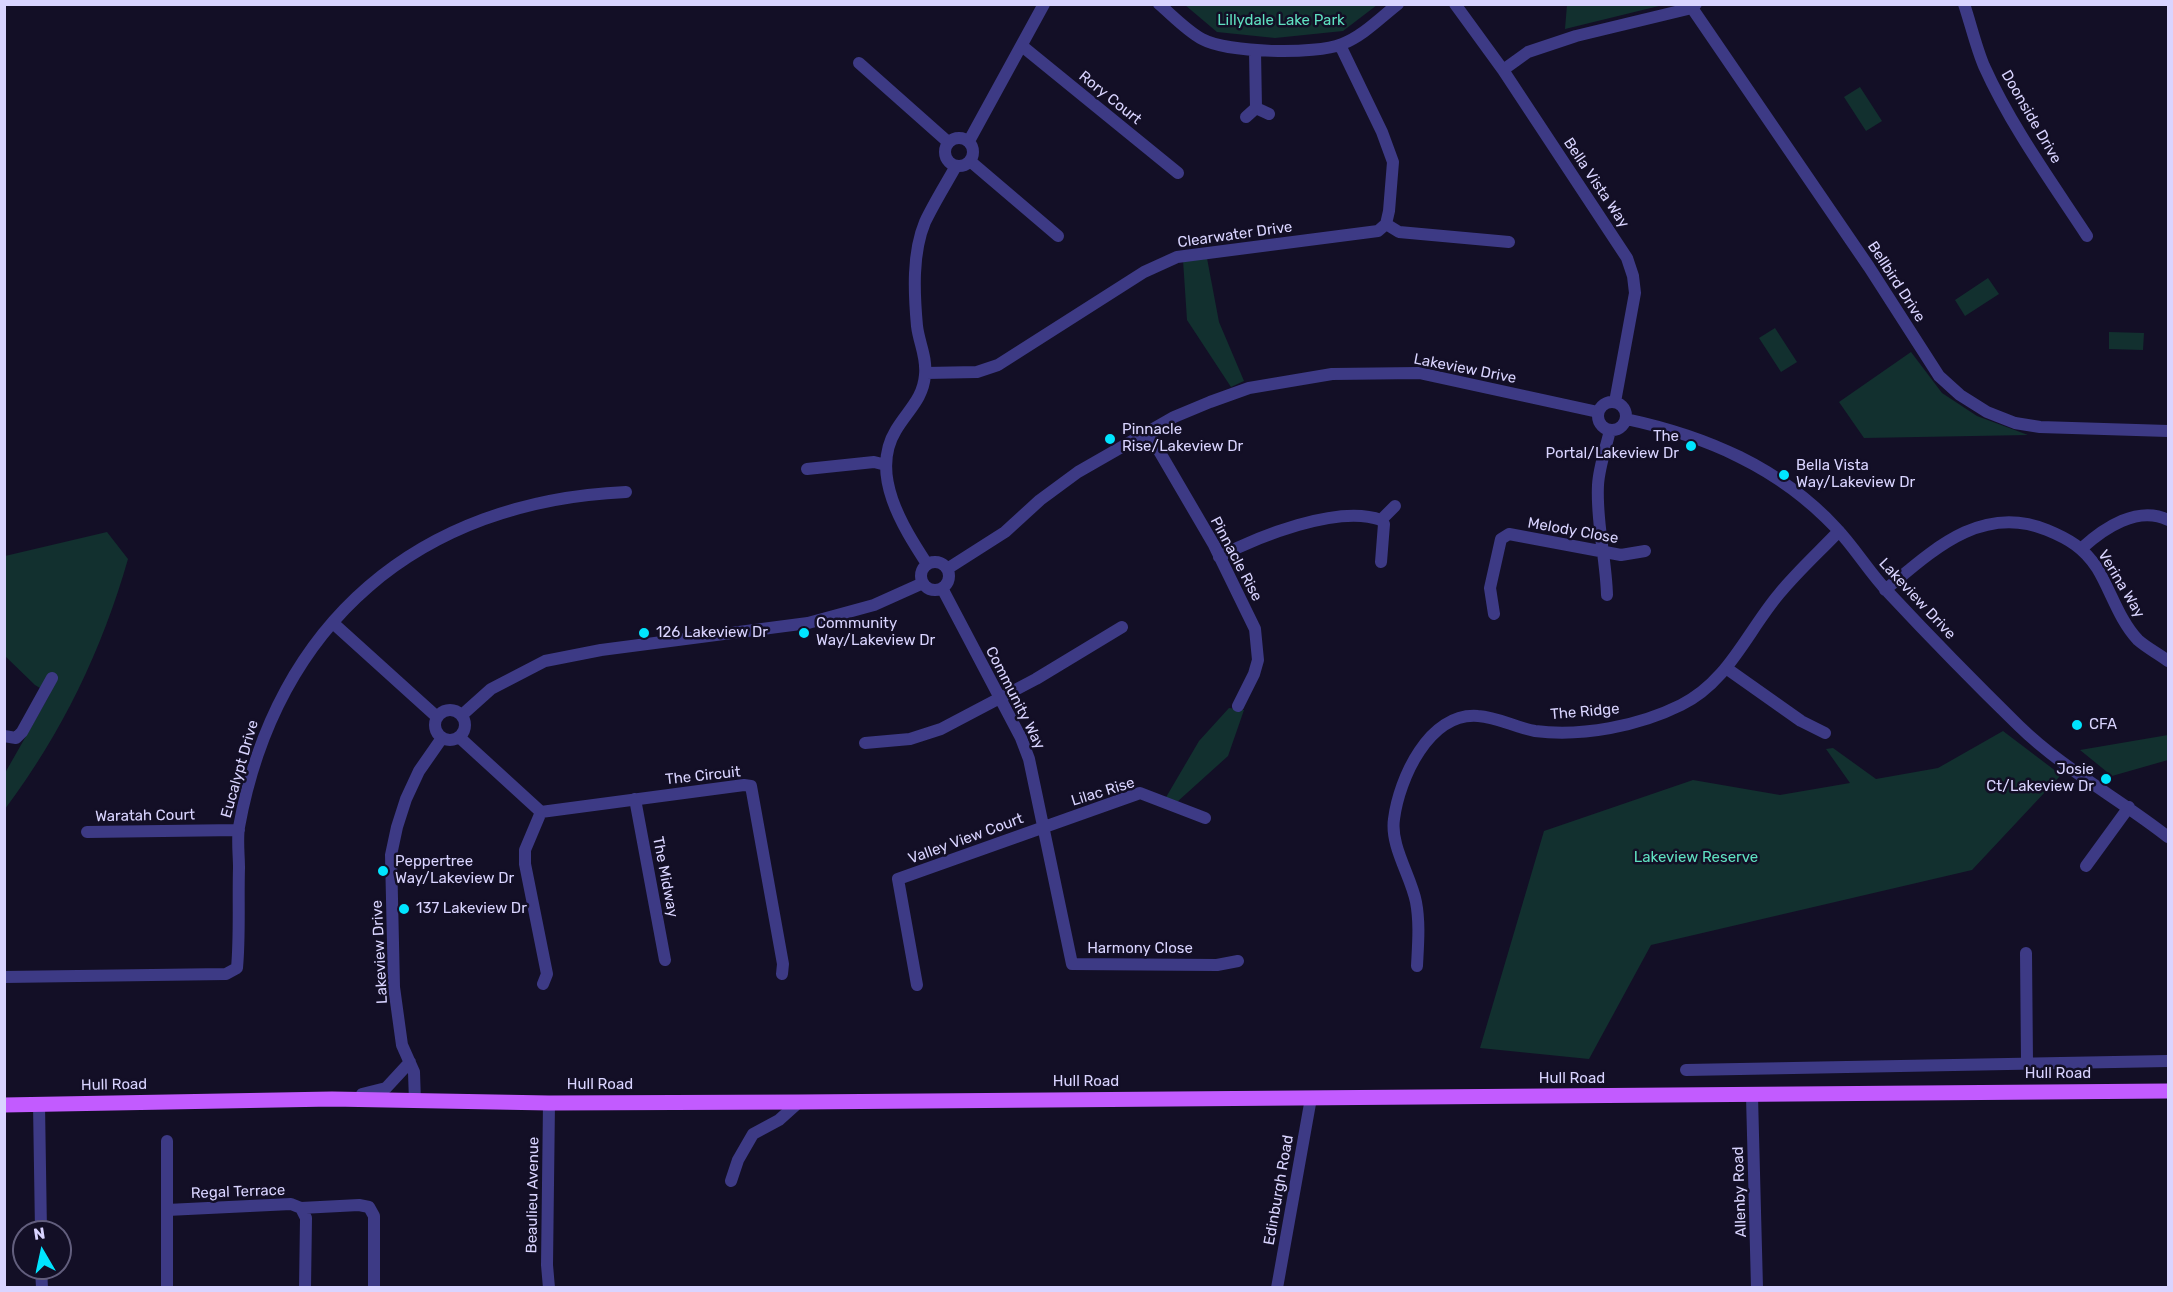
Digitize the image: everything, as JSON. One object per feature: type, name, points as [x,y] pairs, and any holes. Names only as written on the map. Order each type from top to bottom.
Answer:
[{"type":"main road","name":"Hull Road","points":[[4,1105],[332,1100],[549,1103],[799,1102],[2169,1091]]},
{"type":"street","points":[[927,564],[904,528],[888,484],[886,465],[890,440],[920,396],[926,373],[924,351],[917,326],[917,253],[925,222],[956,166],[970,161],[973,154],[969,141],[1044,4]]},
{"type":"street","points":[[1160,4],[1200,39],[1217,45],[1255,51],[1326,49],[1340,45],[1354,39],[1398,4]]},
{"type":"street","name":"Bella Vista Way","points":[[1455,4],[1503,70],[1617,242],[1633,276],[1635,293],[1615,402]]},
{"type":"street","name":"Doonside Drive","points":[[1964,4],[1984,65],[2001,98],[2027,144],[2087,236]]},
{"type":"street","points":[[1503,70],[1528,52],[1576,36],[1694,6]]},
{"type":"street","name":"Bellbird Drive","points":[[1694,6],[1869,267],[1939,376],[1960,395],[1987,412],[2023,425],[2073,429],[2169,431]]},
{"type":"street","points":[[1340,45],[1382,132],[1393,162],[1386,224],[1399,232],[1509,242]]},
{"type":"street","name":"Rory Court","points":[[1022,46],[1178,173]]},
{"type":"street","points":[[1255,51],[1256,108]]},
{"type":"street","points":[[859,63],[948,142]]},
{"type":"street","points":[[1256,108],[1269,114]]},
{"type":"street","points":[[1245,117],[1256,108]]},
{"type":"street","points":[[956,166],[948,160],[945,151],[948,142],[955,138],[969,141]]},
{"type":"street","points":[[970,161],[1058,236]]},
{"type":"street","name":"Clearwater Drive","points":[[926,373],[977,372],[998,365],[1144,272],[1177,257],[1359,234],[1378,231],[1386,224]]},
{"type":"street","name":"Lakeview Drive","points":[[947,569],[1005,532],[1058,485],[1174,417],[1249,388],[1332,374],[1370,372],[1419,374],[1598,412]]},
{"type":"street","points":[[1615,402],[1624,409],[1626,419],[1622,426],[1610,430],[1599,423],[1598,412],[1605,404],[1615,402]]},
{"type":"street","name":"Lakeview Drive","points":[[1626,419],[1689,435],[1729,450],[1762,467],[1816,508],[1839,531],[1886,590],[2021,728],[2169,837]]},
{"type":"street","points":[[1607,595],[1607,564],[1601,551],[1598,483],[1610,430]]},
{"type":"street","name":"Pinnacle Rise","points":[[1148,432],[1247,610],[1258,645],[1254,674],[1238,706]]},
{"type":"street","points":[[807,469],[874,462],[886,465]]},
{"type":"street","name":"Eucalypt Drive","points":[[4,977],[226,974],[237,968],[239,830],[260,744],[275,707],[312,646],[385,573],[432,542],[473,524],[529,504],[592,494],[626,492]]},
{"type":"street","points":[[1381,520],[1395,506]]},
{"type":"street","points":[[2082,548],[2099,532],[2133,518],[2147,515],[2169,520]]},
{"type":"street","points":[[1219,557],[1256,538],[1312,522],[1362,517],[1381,520]]},
{"type":"street","points":[[1381,520],[1384,524],[1381,562]]},
{"type":"street","name":"Verina Way","points":[[1886,590],[1941,544],[1964,530],[1988,524],[2011,522],[2036,526],[2082,548],[2108,587],[2127,625],[2139,640],[2169,661]]},
{"type":"street","name":"The Ridge","points":[[1417,966],[1416,903],[1393,822],[1398,798],[1408,773],[1425,744],[1438,728],[1456,719],[1476,715],[1494,718],[1534,731],[1565,732],[1622,725],[1682,705],[1711,686],[1779,594],[1839,531]]},
{"type":"street","name":"Melody Close","points":[[1494,614],[1490,588],[1501,539],[1509,534],[1621,555],[1645,551]]},
{"type":"street","points":[[938,562],[947,569],[948,581],[942,588],[932,590],[923,583],[921,573],[927,564],[938,562]]},
{"type":"street","points":[[462,716],[491,689],[545,661],[601,650],[808,623],[874,605],[923,583]]},
{"type":"street","name":"Community Way","points":[[942,588],[1000,698],[1029,759],[1043,828]]},
{"type":"street","points":[[333,623],[437,717]]},
{"type":"street","points":[[865,743],[910,739],[941,729],[1000,698],[1122,627]]},
{"type":"street","points":[[1726,668],[1801,722],[1826,733]]},
{"type":"street","points":[[4,736],[15,738],[22,732],[52,678]]},
{"type":"street","points":[[449,710],[462,716],[465,724],[459,737],[450,740],[442,738],[436,731],[437,717],[449,710]]},
{"type":"street","points":[[459,737],[541,812],[525,849],[525,864],[547,974],[543,984]]},
{"type":"street","name":"Lakeview Drive","points":[[415,1102],[414,1072],[402,1045],[394,987],[391,855],[406,799],[419,771],[442,738]]},
{"type":"street","name":"The Circuit","points":[[541,812],[744,785],[752,786],[783,964],[782,974]]},
{"type":"street","name":"Lilac Rise","points":[[1043,828],[1140,793],[1205,818]]},
{"type":"street","name":"The Midway","points":[[635,799],[665,960]]},
{"type":"street","points":[[2086,866],[2128,807]]},
{"type":"street","name":"Harmony Close","points":[[1043,828],[1072,964],[1217,965],[1238,960]]},
{"type":"street","name":"Valley View Court","points":[[917,985],[898,879],[1043,828]]},
{"type":"street","name":"Waratah Court","points":[[87,832],[239,830]]},
{"type":"street","points":[[2026,953],[2027,1062]]},
{"type":"street","name":"Hull Road","points":[[1686,1070],[2169,1061]]},
{"type":"street","points":[[332,1100],[346,1094],[380,1092],[395,1080],[410,1062]]},
{"type":"street","name":"Allenby Road","points":[[1752,1096],[1758,1287]]},
{"type":"street","name":"Edinburgh Road","points":[[1277,1287],[1311,1098]]},
{"type":"street","points":[[731,1181],[738,1160],[753,1134],[778,1120],[799,1102]]},
{"type":"street","name":"Beaulieu Avenue","points":[[549,1103],[547,1264],[549,1287]]},
{"type":"street","points":[[39,1104],[41,1220]]},
{"type":"street","points":[[167,1141],[167,1287]]},
{"type":"street","name":"Regal Terrace","points":[[167,1210],[291,1204],[302,1208],[306,1218],[305,1287]]},
{"type":"street","points":[[302,1208],[359,1205],[369,1207],[374,1216],[374,1287]]},
{"type":"green space","points":[[1567,4],[1663,5],[1565,29]]},
{"type":"green space","name":"Lillydale Lake Park","points":[[1185,5],[1377,5],[1343,31],[1275,38],[1217,32]]},
{"type":"green space","points":[[1860,87],[1882,121],[1866,131],[1844,97]]},
{"type":"green space","points":[[1206,253],[1219,322],[1244,381],[1231,387],[1187,320],[1183,260]]},
{"type":"green space","points":[[1988,278],[1999,294],[1965,316],[1955,300]]},
{"type":"green space","points":[[1775,328],[1797,362],[1781,372],[1759,338]]},
{"type":"green space","points":[[2109,332],[2144,333],[2143,350],[2109,349]]},
{"type":"green space","points":[[1911,352],[1942,393],[1977,416],[2028,435],[1864,438],[1839,402]]},
{"type":"green space","points":[[107,532],[128,559],[106,626],[78,690],[45,751],[5,809],[5,773],[50,694],[35,685],[5,656],[5,556]]},
{"type":"green space","points":[[1229,708],[1244,710],[1228,756],[1177,802],[1165,799],[1199,741]]},
{"type":"green space","name":"Lakeview Reserve","points":[[2003,731],[2061,775],[1972,870],[1651,945],[1589,1059],[1480,1048],[1544,831],[1693,780],[1780,795],[1850,783],[1826,749],[1833,748],[1876,779],[1938,768]]},
{"type":"green space","points":[[2168,735],[2168,760],[2112,776],[2080,750]]},
{"type":"place","name":"Pinnacle Rise/Lakeview Dr","points":[[1110,439]]},
{"type":"place","name":"The Portal/Lakeview Dr","points":[[1691,446]]},
{"type":"place","name":"Bella Vista Way/Lakeview Dr","points":[[1784,475]]},
{"type":"place","name":"126 Lakeview Dr","points":[[644,633]]},
{"type":"place","name":"Community Way/Lakeview Dr","points":[[804,633]]},
{"type":"place","name":"CFA","points":[[2077,725]]},
{"type":"place","name":"Josie Ct/Lakeview Dr","points":[[2106,779]]},
{"type":"place","name":"Peppertree Way/Lakeview Dr","points":[[383,871]]},
{"type":"place","name":"137 Lakeview Dr","points":[[404,909]]}]
